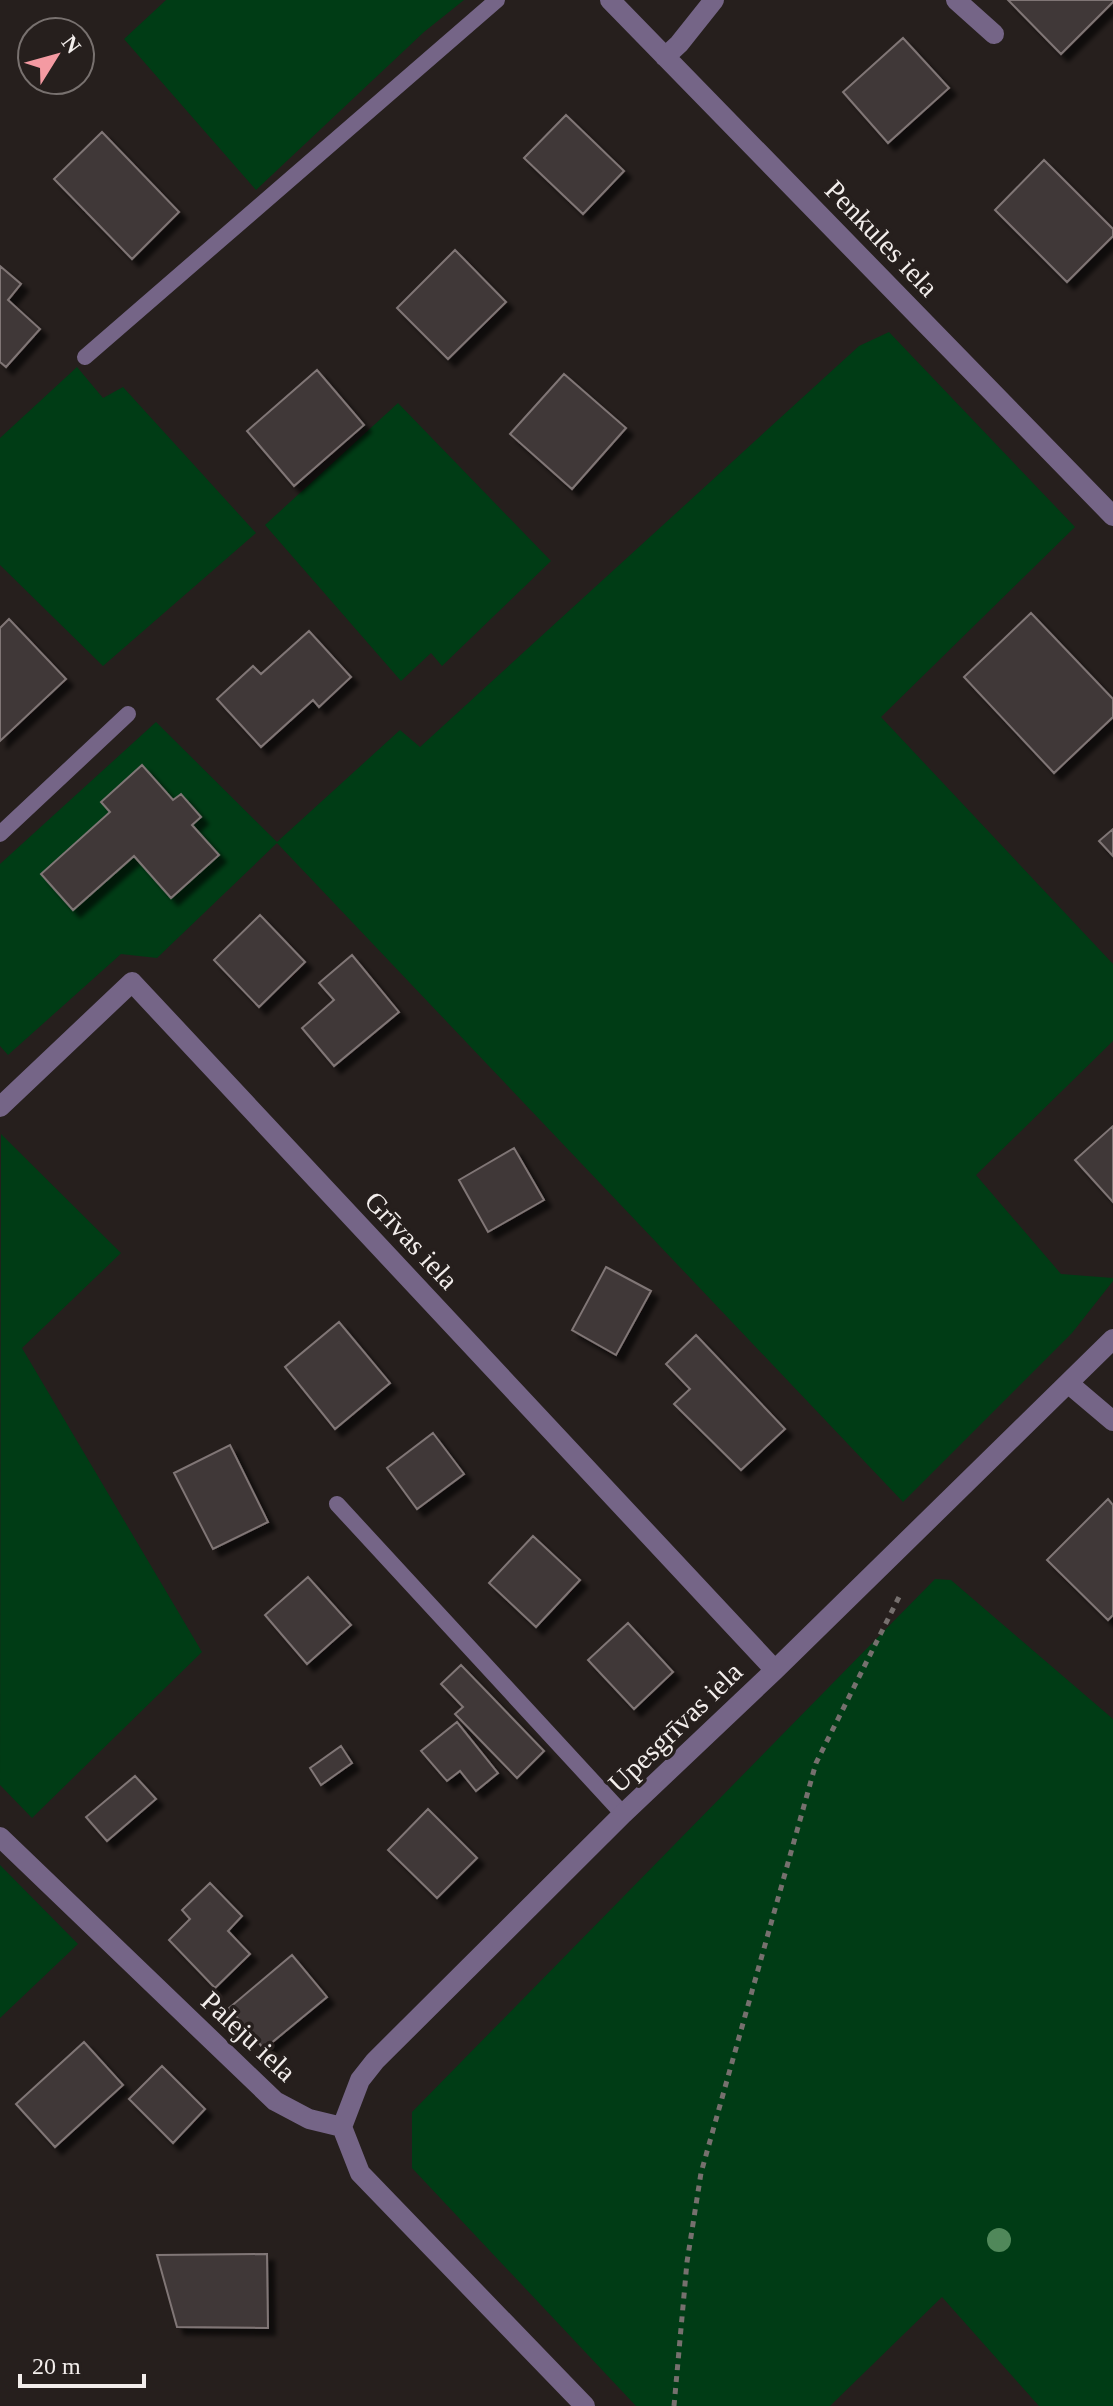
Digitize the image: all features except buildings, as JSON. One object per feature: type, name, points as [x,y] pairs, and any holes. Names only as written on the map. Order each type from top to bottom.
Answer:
[{"type":"street","name":"Penkules iela","points":[[610,0],[1113,516]]},
{"type":"street","points":[[665,57],[714,0]]},
{"type":"street","points":[[956,0],[994,34]]},
{"type":"street","name":"Grīvas iela","points":[[0,1107],[132,982],[775,1670]]},
{"type":"street","name":"Upesgrīvas iela","points":[[342,2127],[360,2080],[375,2061],[623,1814],[775,1670],[1113,1339]]},
{"type":"street","points":[[1068,1383],[1113,1421]]},
{"type":"street","name":"Paleju iela","points":[[0,1837],[275,2101],[309,2119],[342,2127]]},
{"type":"street","points":[[342,2127],[360,2173],[585,2406]]},
{"type":"lane","points":[[85,357],[497,0]]},
{"type":"lane","points":[[0,834],[128,714]]},
{"type":"lane","points":[[337,1504],[623,1814]]},
{"type":"path","points":[[674,2406],[687,2262],[701,2173],[812,1777],[816,1763],[905,1585]]},
{"type":"green space","points":[[166,0],[464,0],[424,32],[256,190],[124,39]]},
{"type":"green space","points":[[889,332],[1075,527],[881,717],[1113,964],[1113,1041],[976,1175],[1061,1274],[1113,1278],[1113,1281],[1072,1333],[903,1502],[277,843],[157,958],[121,954],[8,1055],[0,1046],[0,864],[156,722],[277,842],[400,730],[420,747],[859,346]]},
{"type":"green space","points":[[77,367],[103,398],[123,387],[256,533],[103,666],[0,565],[0,438]]},
{"type":"green space","points":[[398,403],[551,561],[442,666],[431,653],[401,681],[265,525]]},
{"type":"green space","points":[[1,1134],[121,1253],[22,1348],[202,1652],[32,1818],[0,1785]]},
{"type":"green space","points":[[935,1579],[951,1580],[1113,1719],[1113,2406],[1039,2406],[942,2297],[830,2406],[636,2406],[412,2168],[412,2112]]},
{"type":"green space","points":[[0,1865],[78,1944],[0,2018]]}]
